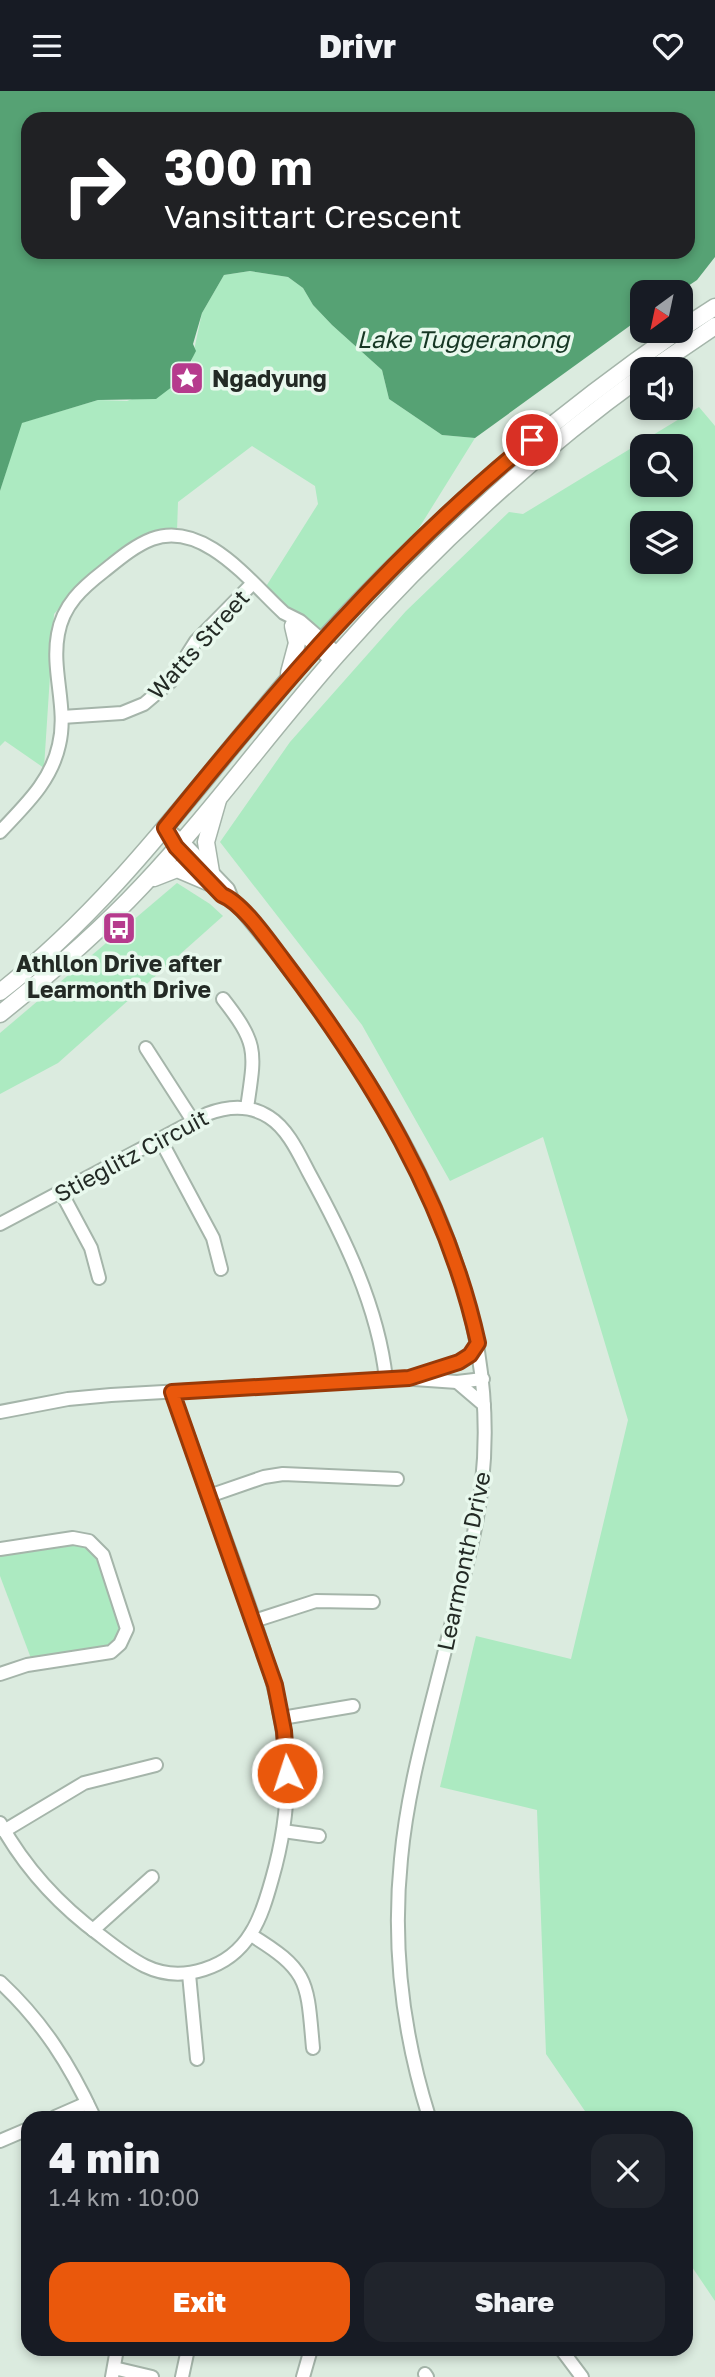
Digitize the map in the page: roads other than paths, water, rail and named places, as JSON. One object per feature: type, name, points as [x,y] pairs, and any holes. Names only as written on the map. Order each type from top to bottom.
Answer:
[{"type":"main road","points":[[693,321],[715,307]]},
{"type":"main road","points":[[670,357],[715,326]]},
{"type":"main road","points":[[0,992],[98,905],[319,644],[446,515],[510,458],[663,343]]},
{"type":"main road","points":[[0,1014],[58,967],[144,884],[335,658],[444,543],[503,487],[630,386]]},
{"type":"main road","points":[[282,687],[296,652],[288,619]]},
{"type":"main road","points":[[144,884],[173,869],[211,877],[206,842],[218,797]]},
{"type":"street","points":[[0,832],[39,789],[49,773],[59,745],[62,717],[57,638],[63,615],[82,589],[131,550],[162,536],[192,538],[217,553],[288,619],[300,621],[335,658]]},
{"type":"street","name":"Watts Street","points":[[62,717],[122,713],[151,700],[170,682],[213,621],[252,584]]},
{"type":"street","name":"Learmonth Drive","points":[[165,828],[211,877],[222,895],[232,899],[312,998],[384,1111],[445,1232],[464,1285],[478,1343],[484,1379],[484,1467],[476,1523],[414,1781],[401,1859],[398,1919],[403,2003],[417,2078],[427,2111]]},
{"type":"street","points":[[223,999],[250,1036],[253,1050],[247,1108],[268,1116],[279,1125],[318,1189],[364,1287],[375,1323],[386,1379]]},
{"type":"street","points":[[146,1048],[193,1121]]},
{"type":"street","name":"Stieglitz Circuit","points":[[0,1224],[193,1121],[220,1109],[247,1108]]},
{"type":"street","points":[[160,1139],[213,1238],[221,1269]]},
{"type":"street","points":[[61,1192],[91,1248],[99,1278]]},
{"type":"street","points":[[409,1378],[459,1362],[470,1355],[478,1343]]},
{"type":"street","points":[[0,1412],[68,1399],[386,1379],[457,1382],[484,1379]]},
{"type":"street","points":[[457,1382],[484,1405]]},
{"type":"street","points":[[156,1765],[84,1783],[2,1827],[44,1885],[93,1930],[146,1966],[162,1972],[189,1974],[223,1962],[251,1935],[268,1894],[283,1831],[287,1773],[282,1718],[275,1685],[172,1392]]},
{"type":"street","points":[[209,1496],[264,1477],[283,1474],[397,1479]]},
{"type":"street","points":[[0,1549],[74,1538],[89,1541],[103,1555],[127,1629],[120,1644],[111,1652],[27,1665],[0,1674]]},
{"type":"street","points":[[254,1621],[316,1601],[373,1601]]},
{"type":"street","points":[[282,1718],[353,1706]]},
{"type":"street","points":[[283,1831],[319,1836]]},
{"type":"street","points":[[93,1930],[152,1877]]},
{"type":"street","points":[[251,1935],[290,1961],[302,1978],[308,1999],[313,2048]]},
{"type":"street","points":[[189,1974],[197,2059]]},
{"type":"street","points":[[0,1982],[32,2013],[54,2041],[91,2111]]},
{"type":"street","points":[[69,2111],[87,2103]]},
{"type":"street","points":[[0,2141],[21,2132]]},
{"type":"street","points":[[182,2377],[186,2356]]},
{"type":"street","points":[[303,2377],[309,2356]]},
{"type":"street","points":[[566,2356],[582,2377]]},
{"type":"street","points":[[113,2372],[152,2377]]},
{"type":"water","name":"Lake Tuggeranong","points":[[0,91],[715,91],[715,257],[693,283],[693,280],[630,280],[630,326],[475,438],[442,435],[389,399],[382,370],[332,325],[313,305],[303,288],[288,277],[250,271],[224,275],[202,313],[193,344],[196,351],[181,380],[156,399],[98,400],[22,423],[0,491]]},
{"type":"place","name":"Ngadyung","points":[[187,378]]},
{"type":"place","name":"Athllon Drive after Learmonth Drive","points":[[119,928]]}]
